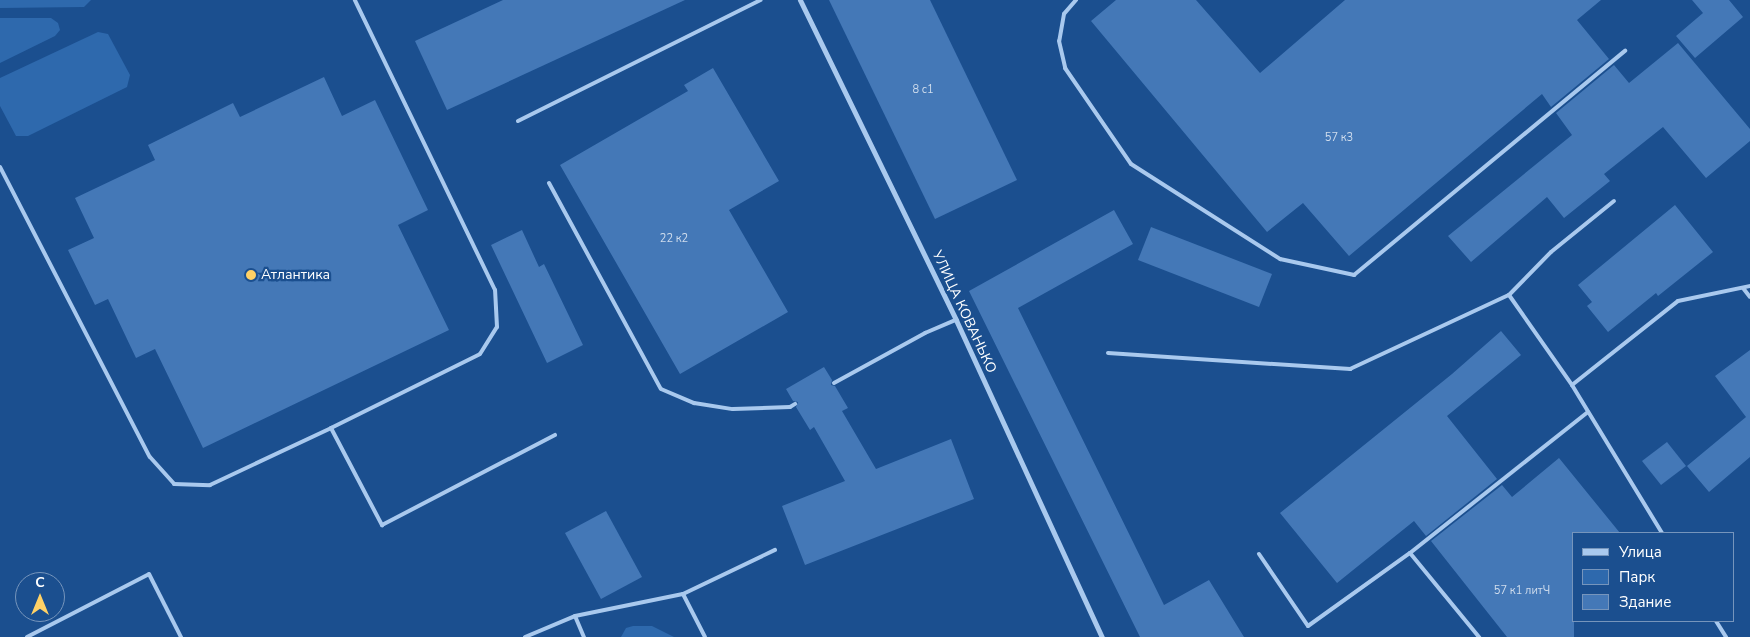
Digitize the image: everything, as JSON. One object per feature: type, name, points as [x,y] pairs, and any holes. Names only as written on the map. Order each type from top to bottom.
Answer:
[{"type":"street","name":"УЛИЦА КОВАНЬКО","points":[[800,0],[956,320],[1102,637]]},
{"type":"lane","points":[[0,167],[150,457],[174,484],[210,485],[331,428],[480,354],[497,327],[495,290],[355,0]]},
{"type":"lane","points":[[518,121],[761,0]]},
{"type":"lane","points":[[1076,0],[1064,14],[1059,40],[1065,68],[1131,164],[1280,259],[1354,275],[1625,51]]},
{"type":"lane","points":[[549,183],[661,389],[694,403],[733,409],[790,407],[795,404]]},
{"type":"lane","points":[[1108,352],[1350,369],[1509,295],[1552,252],[1614,201]]},
{"type":"lane","points":[[1572,385],[1678,301],[1750,286]]},
{"type":"lane","points":[[1743,288],[1750,297]]},
{"type":"lane","points":[[1509,295],[1572,385],[1661,532]]},
{"type":"lane","points":[[834,383],[925,333],[956,320]]},
{"type":"lane","points":[[1259,554],[1308,626],[1410,552],[1588,412]]},
{"type":"lane","points":[[331,428],[382,525],[555,435]]},
{"type":"lane","points":[[525,637],[575,616],[683,594],[775,550]]},
{"type":"lane","points":[[1410,552],[1479,637]]},
{"type":"lane","points":[[27,637],[149,574],[181,637]]},
{"type":"lane","points":[[683,594],[705,637]]},
{"type":"lane","points":[[575,616],[584,637]]},
{"type":"lane","points":[[1717,622],[1726,637]]},
{"type":"green space","points":[[0,0],[91,0],[84,7],[0,8]]},
{"type":"green space","points":[[0,18],[51,18],[58,23],[60,30],[55,36],[0,63]]},
{"type":"green space","points":[[98,32],[108,34],[130,75],[127,87],[28,136],[16,136],[0,106],[0,78]]},
{"type":"green space","points":[[652,626],[674,637],[621,637],[626,628]]},
{"type":"building","points":[[503,0],[685,0],[447,110],[415,41]]},
{"type":"building","points":[[829,0],[930,0],[1017,180],[935,219]]},
{"type":"building","points":[[1116,0],[1196,0],[1260,73],[1345,0],[1601,0],[1577,20],[1609,59],[1551,107],[1542,94],[1349,256],[1303,203],[1267,232],[1091,21]]},
{"type":"building","points":[[1692,0],[1729,0],[1743,17],[1695,58],[1676,36],[1703,13]]},
{"type":"building","points":[[1678,43],[1750,129],[1750,141],[1706,178],[1663,127],[1604,174],[1610,181],[1564,218],[1547,197],[1471,262],[1448,236],[1572,135],[1556,113],[1614,65],[1629,83]]},
{"type":"building","points":[[713,68],[779,181],[729,210],[788,312],[680,374],[560,165],[688,91],[684,85]]},
{"type":"building","name":"Атлантика","points":[[324,77],[342,116],[375,100],[428,210],[398,225],[449,330],[203,448],[155,349],[136,358],[108,299],[95,305],[68,250],[94,238],[75,198],[155,160],[148,145],[233,103],[240,117]]},
{"type":"building","points":[[1675,205],[1713,252],[1658,296],[1656,293],[1608,332],[1587,306],[1592,302],[1578,285]]},
{"type":"building","points":[[1114,210],[1133,244],[1018,308],[1164,605],[1209,580],[1244,637],[1140,637],[969,291]]},
{"type":"building","points":[[1151,227],[1272,274],[1259,307],[1138,260]]},
{"type":"building","points":[[522,230],[539,267],[544,264],[583,345],[547,363],[491,245]]},
{"type":"building","points":[[1501,331],[1521,355],[1447,416],[1497,479],[1426,536],[1414,521],[1337,583],[1280,513],[1452,374]]},
{"type":"building","points":[[1750,350],[1750,457],[1709,492],[1687,466],[1746,417],[1715,376]]},
{"type":"building","points":[[824,367],[832,380],[831,385],[835,386],[848,408],[842,411],[876,469],[951,439],[974,499],[805,565],[782,506],[845,481],[814,427],[810,430],[796,407],[798,402],[793,401],[786,389]]},
{"type":"building","points":[[1667,442],[1686,466],[1661,485],[1642,461]]},
{"type":"building","points":[[1559,458],[1619,532],[1572,532],[1572,622],[1574,622],[1574,637],[1507,637],[1431,541],[1502,485],[1512,497]]},
{"type":"building","points":[[606,511],[642,577],[601,599],[565,533]]},
{"type":"place","name":"Атлантика","points":[[251,275]]}]
